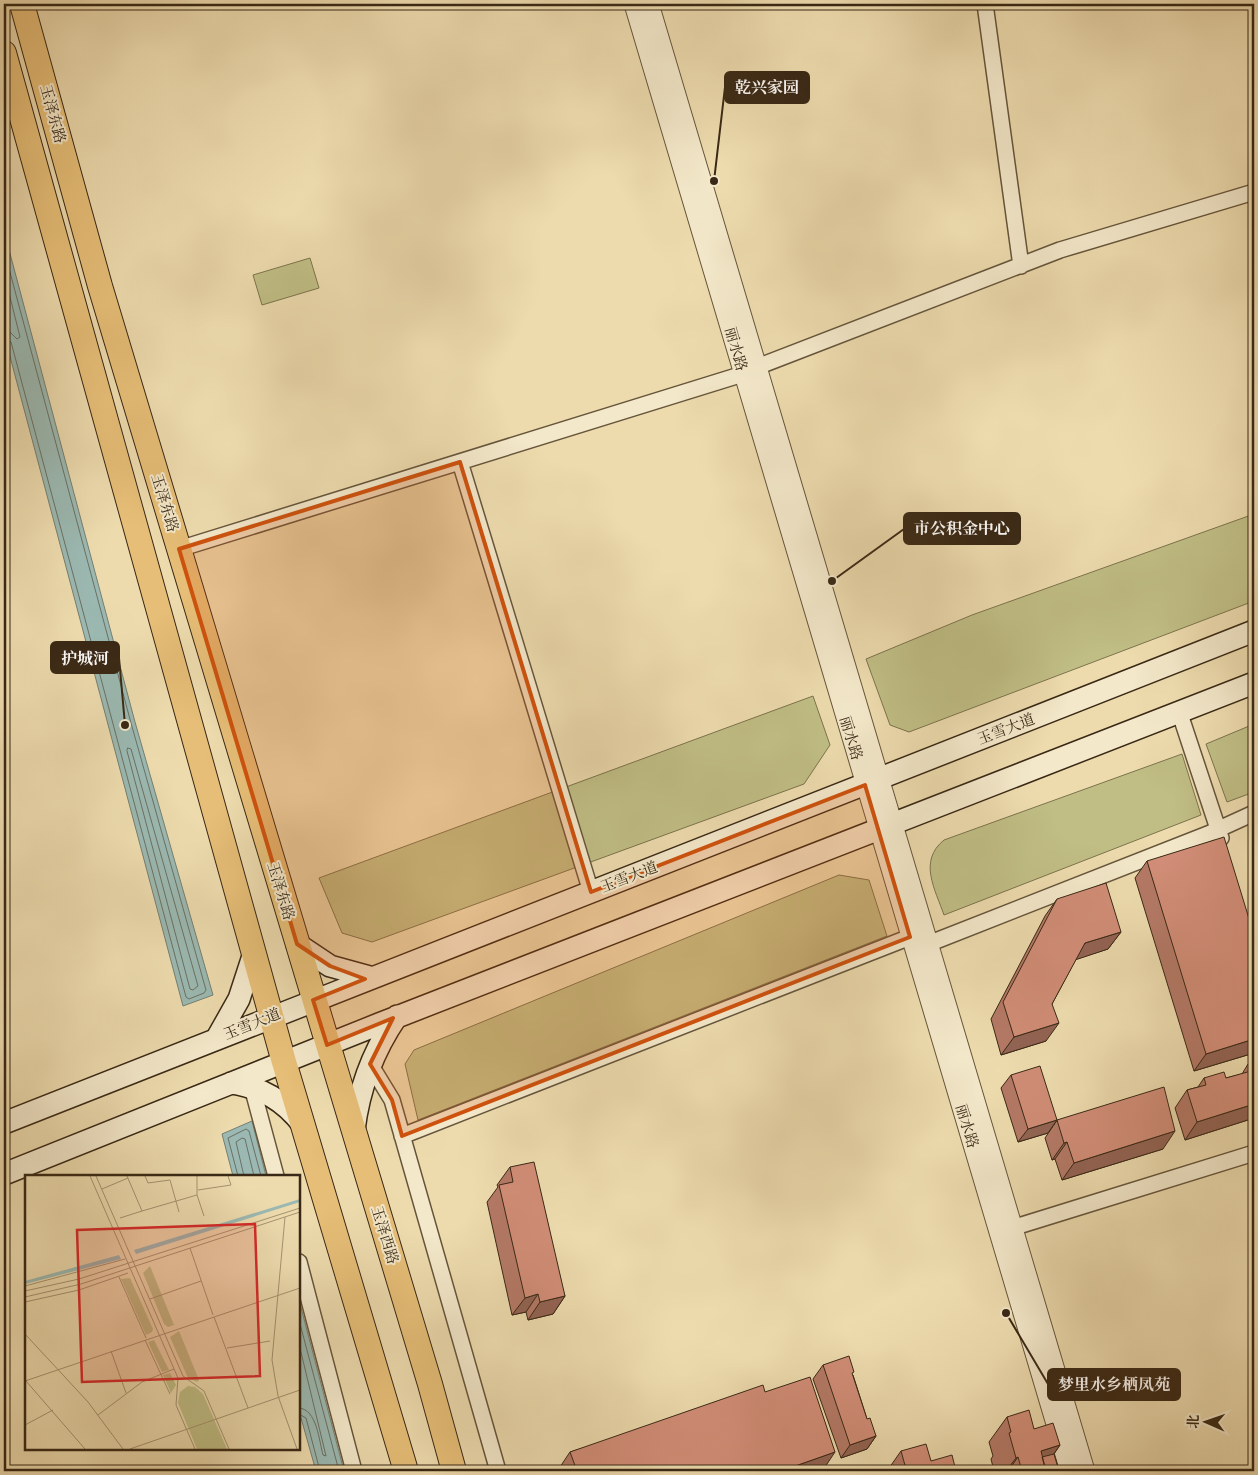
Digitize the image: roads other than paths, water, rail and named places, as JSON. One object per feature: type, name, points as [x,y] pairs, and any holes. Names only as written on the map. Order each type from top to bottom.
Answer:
[{"type":"main road","name":"玉泽东路","points":[[22,4],[100,286],[314,1000]]},
{"type":"main road","name":"玉泽东路","points":[[4,53],[271,1016]]},
{"type":"main road","name":"玉雪大道","points":[[4,1123],[370,977],[1254,631]]},
{"type":"main road","points":[[4,1174],[397,1016],[1254,683]]},
{"type":"main road","points":[[296,944],[330,966],[370,977]]},
{"type":"main road","points":[[217,1038],[239,999],[254,953]]},
{"type":"main road","name":"玉泽西路","points":[[314,1000],[430,1384],[454,1471]]},
{"type":"main road","points":[[271,1016],[406,1471]]},
{"type":"main road","points":[[354,1133],[360,1093],[370,1064],[397,1016]]},
{"type":"main road","points":[[231,1083],[252,1087],[278,1100],[303,1125]]},
{"type":"street","name":"丽水路","points":[[634,4],[750,371],[919,940],[1070,1471]]},
{"type":"street","name":"丽水路","points":[[649,4],[750,371]]},
{"type":"street","points":[[985,4],[1021,266]]},
{"type":"street","points":[[179,549],[750,371],[1060,250],[1254,192]]},
{"type":"street","points":[[460,462],[591,892]]},
{"type":"street","points":[[1178,712],[1227,856]]},
{"type":"street","points":[[402,1136],[1218,829],[1254,813]]},
{"type":"street","name":"丽水路","points":[[919,940],[1012,1228],[1085,1471]]},
{"type":"street","points":[[370,1064],[392,1100],[498,1471]]},
{"type":"street","points":[[252,1087],[276,1175]]},
{"type":"street","points":[[1012,1228],[1254,1153]]},
{"type":"street","points":[[300,1266],[354,1471]]},
{"type":"water","points":[[4,231],[135,722],[213,995],[183,1006],[4,334]]},
{"type":"water","points":[[252,1121],[266,1175],[233,1175],[222,1134]]},
{"type":"water","points":[[300,1304],[344,1471],[316,1471],[300,1415]]},
{"type":"place","name":"乾兴家园","points":[[714,181]]},
{"type":"place","name":"市公积金中心","points":[[832,581]]},
{"type":"place","name":"护城河","points":[[125,725]]},
{"type":"place","name":"梦里水乡栖凤苑","points":[[1006,1313]]}]
